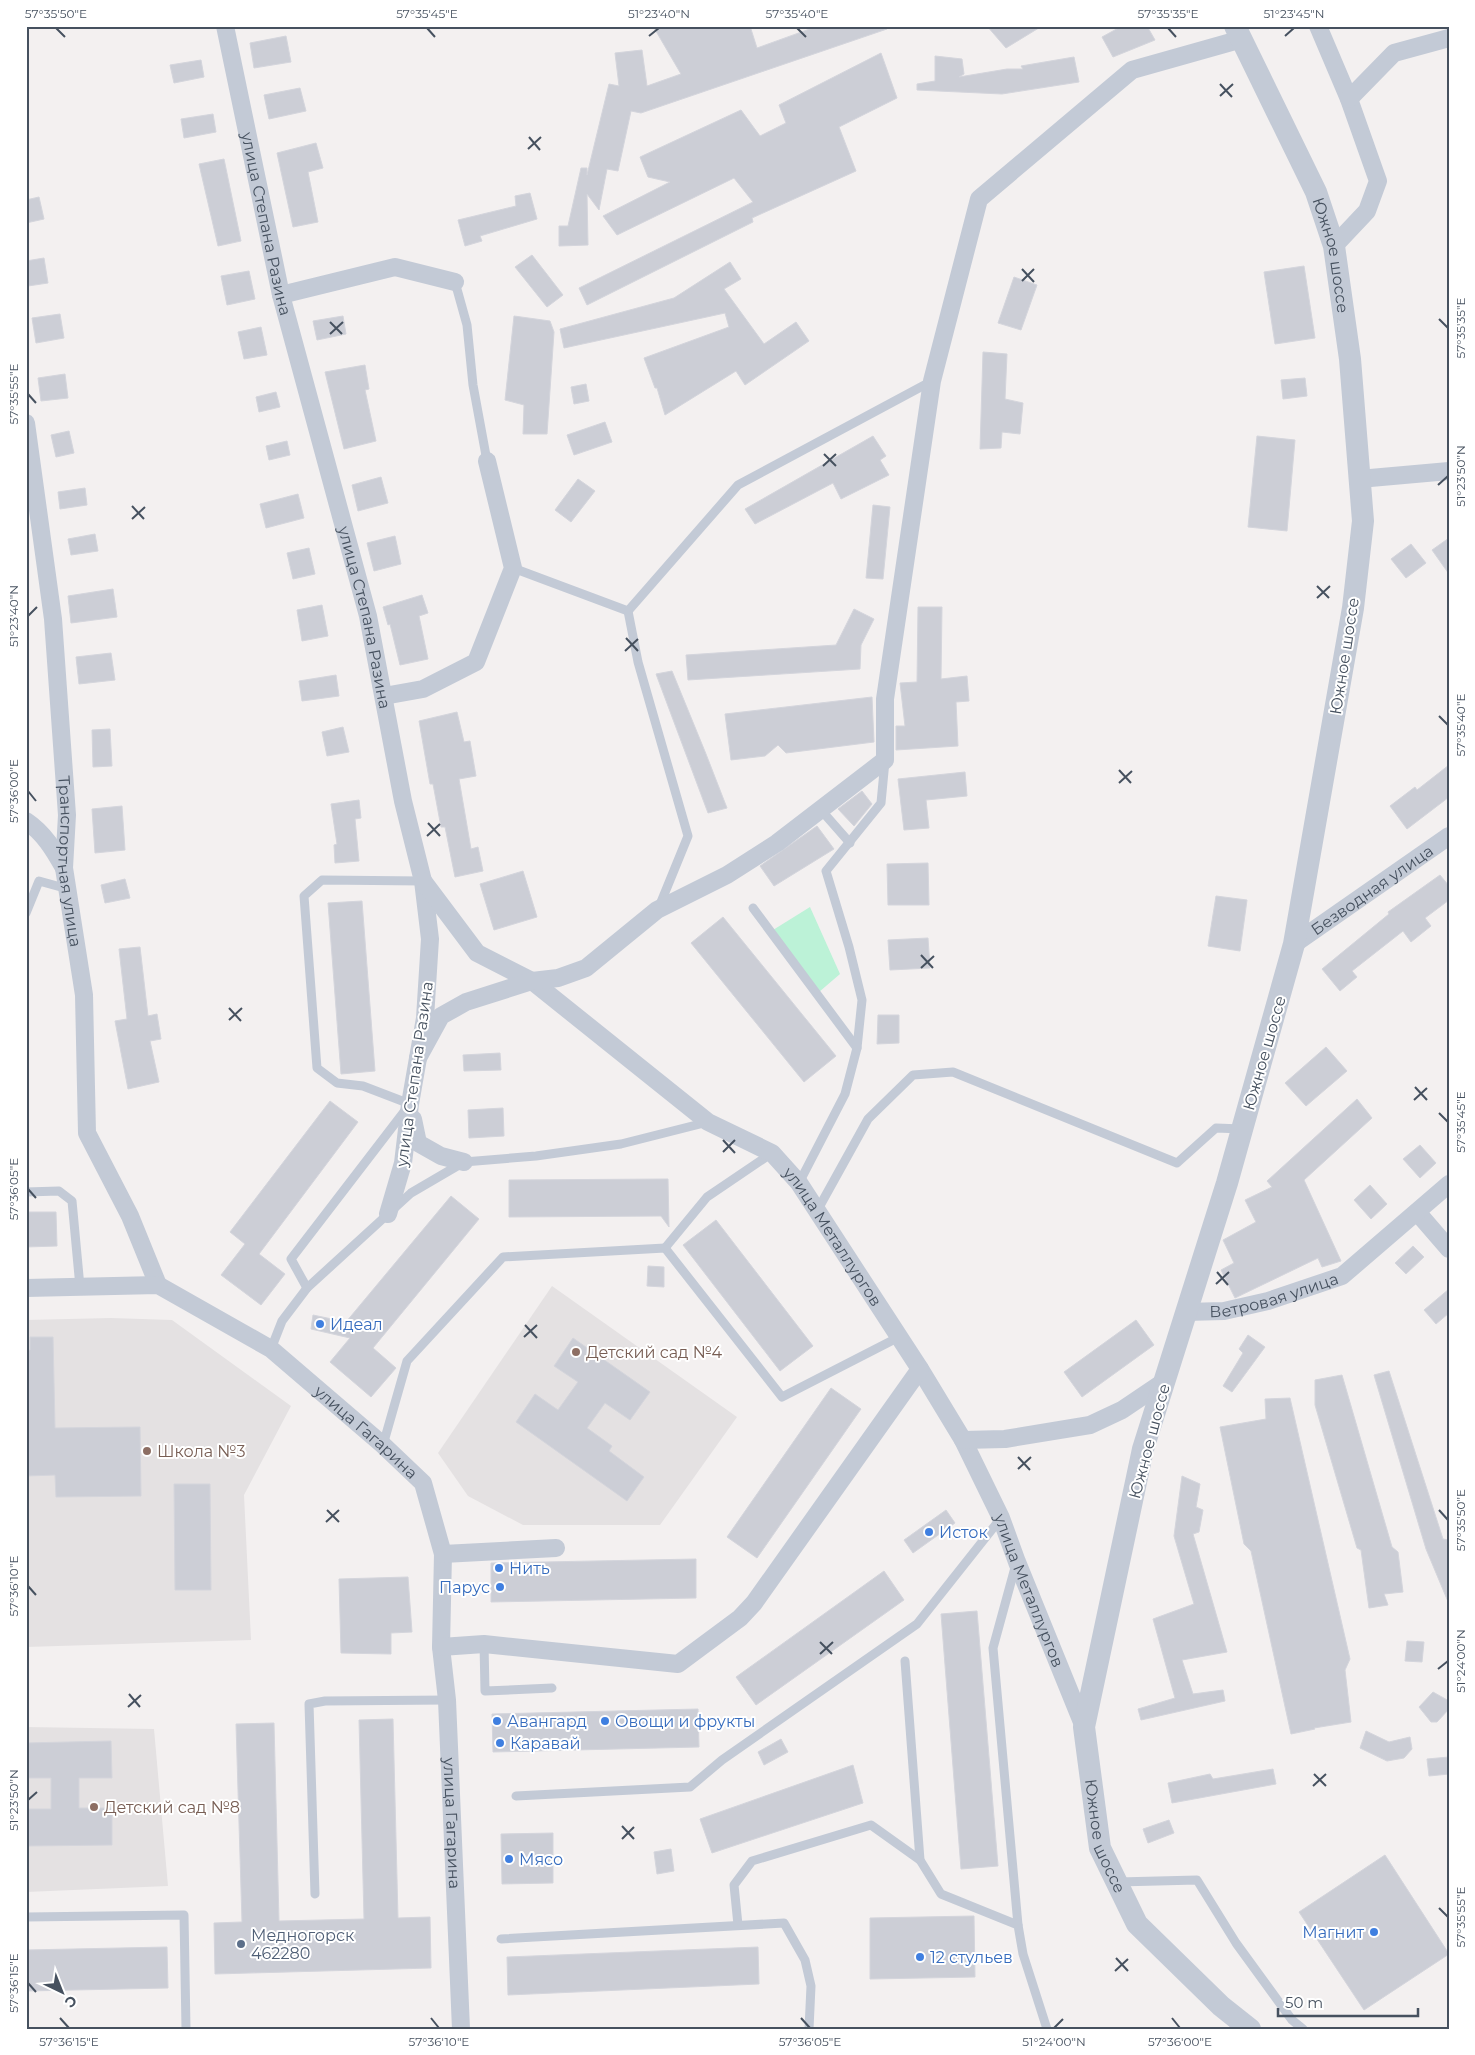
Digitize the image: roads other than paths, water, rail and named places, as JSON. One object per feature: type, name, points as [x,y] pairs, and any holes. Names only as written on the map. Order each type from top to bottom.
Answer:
[{"type":"street","name":"улица Степана Разина","points":[[225,26],[281,294],[368,616],[403,801],[423,880],[430,939],[425,1018],[410,1104],[403,1162],[388,1214]]},
{"type":"street","points":[[1318,26],[1349,99],[1378,181],[1367,211],[1334,246]]},
{"type":"street","points":[[418,1058],[441,1016],[466,1002],[532,981],[558,978],[586,968],[657,910],[727,875],[777,844],[885,760],[884,699],[932,381],[978,199],[1132,70],[1238,33]]},
{"type":"street","name":"Южное шоссе","points":[[1238,33],[1316,192],[1334,246],[1350,358],[1362,520],[1353,608],[1294,944],[1242,1129],[1143,1449],[1084,1727],[1100,1848],[1137,1924],[1221,2006],[1250,2029]]},
{"type":"street","points":[[1349,99],[1394,53],[1449,38]]},
{"type":"street","points":[[281,294],[394,267],[455,282]]},
{"type":"street","name":"Транспортная улица","points":[[26,423],[53,619],[67,815],[64,868],[84,996],[87,1133],[130,1216],[158,1285]]},
{"type":"street","points":[[384,696],[424,689],[476,662],[513,568],[487,461]]},
{"type":"street","points":[[1359,479],[1449,471]]},
{"type":"street","points":[[26,821],[36,827],[53,847],[64,868]]},
{"type":"street","name":"Безводная улица","points":[[1294,944],[1449,836]]},
{"type":"street","name":"улица Металлургов","points":[[423,880],[477,953],[532,981],[708,1122],[772,1153],[798,1183],[920,1369],[963,1440],[1001,1518],[1084,1727]]},
{"type":"street","points":[[410,1104],[418,1143],[441,1156],[464,1162]]},
{"type":"street","name":"Ветровая улица","points":[[1185,1312],[1224,1311],[1268,1301],[1342,1276],[1449,1184]]},
{"type":"street","points":[[1417,1212],[1449,1249]]},
{"type":"street","points":[[26,1288],[158,1285]]},
{"type":"street","name":"улица Гагарина","points":[[158,1285],[272,1349],[383,1444],[423,1483],[443,1554],[441,1648],[446,1700],[460,2029]]},
{"type":"street","points":[[441,1648],[484,1644],[678,1664],[740,1618],[754,1603],[920,1369]]},
{"type":"street","points":[[963,1440],[1005,1439],[1090,1425],[1122,1410],[1165,1381]]},
{"type":"street","points":[[443,1554],[556,1548]]},
{"type":"lane","points":[[455,282],[466,325],[473,385],[487,461]]},
{"type":"lane","points":[[628,611],[738,485],[932,381]]},
{"type":"lane","points":[[513,568],[628,611]]},
{"type":"lane","points":[[628,611],[638,662],[688,836],[657,910]]},
{"type":"lane","points":[[798,1183],[845,1094],[857,1048],[862,1000],[849,947],[826,871],[881,803],[885,760]]},
{"type":"lane","points":[[821,810],[850,842]]},
{"type":"lane","points":[[308,1288],[291,1259],[410,1104],[363,1086],[337,1083],[317,1068],[304,896],[322,880],[423,880]]},
{"type":"lane","points":[[26,913],[39,881],[68,889]]},
{"type":"lane","points":[[753,908],[857,1048]]},
{"type":"lane","points":[[817,1211],[868,1119],[913,1075],[953,1072],[1177,1163],[1216,1128],[1242,1129]]},
{"type":"lane","points":[[272,1349],[282,1321],[308,1288],[411,1193],[464,1162],[536,1156],[621,1144],[708,1122]]},
{"type":"lane","points":[[383,1444],[407,1361],[503,1257],[665,1248],[707,1197],[772,1153]]},
{"type":"lane","points":[[26,1192],[59,1191],[72,1202],[80,1287]]},
{"type":"lane","points":[[665,1248],[782,1397],[899,1337]]},
{"type":"lane","points":[[516,1796],[690,1787],[722,1760],[917,1624],[1001,1518]]},
{"type":"lane","points":[[1017,1562],[993,1648],[1018,1925],[1023,1954],[1047,2029]]},
{"type":"lane","points":[[484,1644],[485,1691],[552,1688]]},
{"type":"lane","points":[[906,1660],[920,1860]]},
{"type":"lane","points":[[315,1894],[308,1704],[325,1701],[446,1700]]},
{"type":"lane","points":[[738,1925],[734,1885],[752,1861],[870,1825],[920,1860],[941,1894],[1018,1925]]},
{"type":"lane","points":[[1116,1882],[1197,1880],[1236,1943],[1292,2020],[1303,2029]]},
{"type":"lane","points":[[26,1918],[184,1914],[186,2029]]},
{"type":"lane","points":[[501,1939],[784,1923],[805,1960],[811,1986],[809,2029]]},
{"type":"place","name":"Идеал","points":[[320,1324]]},
{"type":"place","name":"Детский сад №4","points":[[576,1352]]},
{"type":"place","name":"Школа №3","points":[[147,1451]]},
{"type":"place","name":"Исток","points":[[929,1532]]},
{"type":"place","name":"Нить","points":[[499,1568]]},
{"type":"place","name":"Парус","points":[[500,1587]]},
{"type":"place","name":"Авангард","points":[[497,1721]]},
{"type":"place","name":"Овощи и фрукты","points":[[605,1721]]},
{"type":"place","name":"Каравай","points":[[500,1743]]},
{"type":"place","name":"Детский сад №8","points":[[94,1807]]},
{"type":"place","name":"Мясо","points":[[509,1859]]},
{"type":"place","name":"Магнит","points":[[1374,1932]]},
{"type":"place","name":"Медногорск 462280","points":[[241,1944]]},
{"type":"place","name":"12 стульев","points":[[920,1957]]}]
